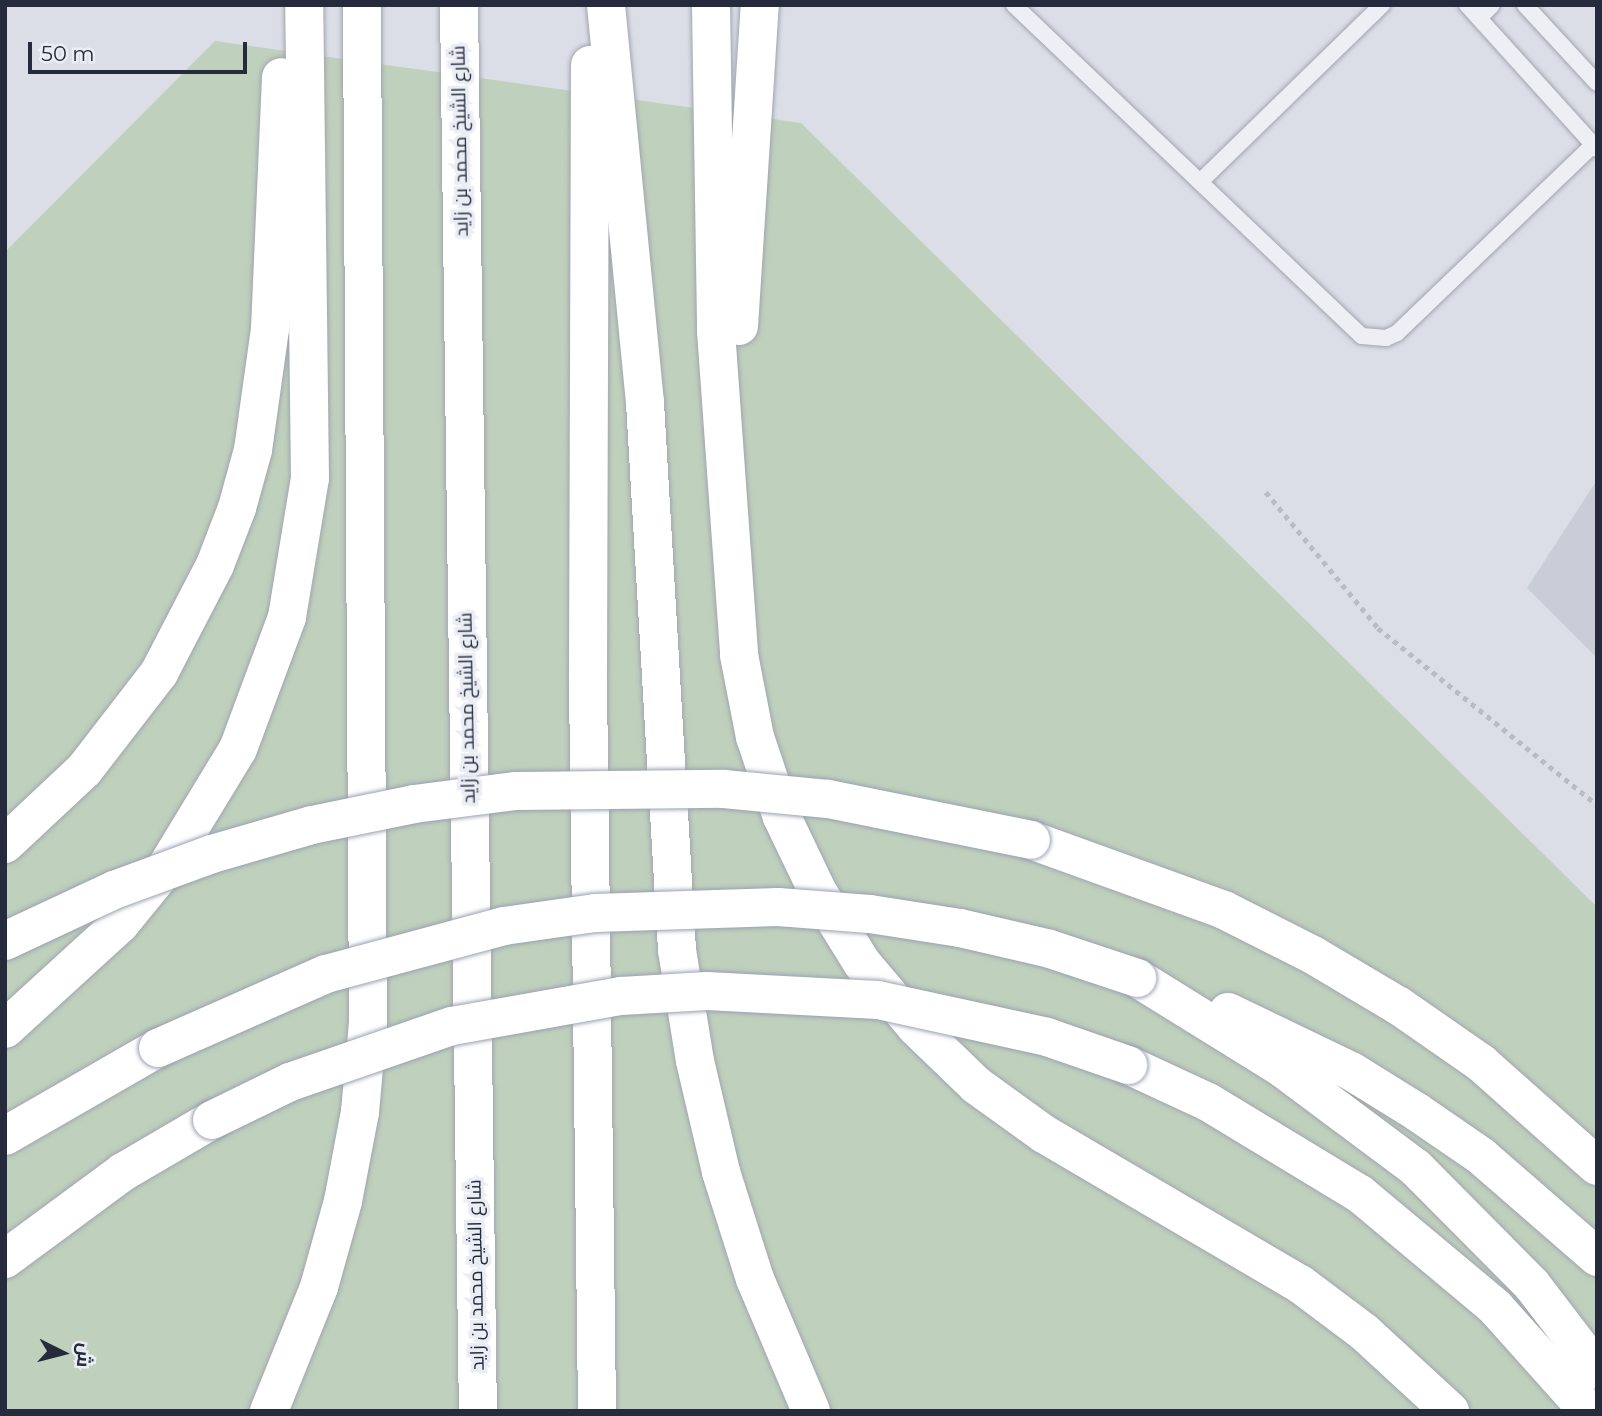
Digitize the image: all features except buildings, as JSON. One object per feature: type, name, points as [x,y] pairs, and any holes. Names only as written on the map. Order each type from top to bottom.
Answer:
[{"type":"main road","points":[[5,844],[84,769],[159,673],[205,588],[237,508],[260,414],[271,329],[285,5]]},
{"type":"main road","points":[[9,1024],[120,924],[198,821],[238,749],[266,684],[287,617],[302,548],[310,466],[304,5]]},
{"type":"main road","points":[[269,1411],[320,1287],[343,1200],[360,1112],[368,1023],[362,5]]},
{"type":"main road","name":"شارع الشيخ محمد بن زايد","points":[[459,5],[478,1411]]},
{"type":"main road","points":[[590,5],[588,683],[597,1411]]},
{"type":"main road","points":[[606,5],[646,414],[677,950],[695,1061],[721,1172],[755,1279],[811,1411]]},
{"type":"main road","points":[[711,5],[716,331],[739,655],[755,737],[782,817],[818,892],[862,963],[916,1027],[976,1085],[1044,1134],[1300,1284],[1364,1332],[1450,1411]]},
{"type":"main road","points":[[728,481],[760,5]]},
{"type":"main road","points":[[5,941],[114,890],[212,854],[388,809],[516,791],[620,787],[750,792],[828,799],[1031,840],[1224,910],[1313,954],[1399,1006],[1481,1063],[1597,1166]]},
{"type":"main road","points":[[5,1136],[158,1048],[240,1008],[376,958],[504,926],[595,913],[752,906],[870,914],[960,928],[1137,978],[1222,1009],[1351,1071],[1481,1156],[1597,1257]]},
{"type":"main road","points":[[1137,978],[1316,1091],[1415,1167],[1532,1285],[1597,1370]]},
{"type":"main road","points":[[5,1259],[123,1172],[212,1120],[289,1082],[381,1047],[536,1008],[621,996],[793,992],[878,1000],[1023,1031],[1128,1065],[1220,1108],[1360,1194],[1496,1307],[1588,1411]]},
{"type":"lane","points":[[1014,5],[1352,330],[1362,336],[1386,338],[1406,326],[1595,147],[1467,5]]},
{"type":"lane","points":[[1200,183],[1382,5]]},
{"type":"lane","points":[[1479,18],[1492,5]]},
{"type":"lane","points":[[1525,5],[1597,83]]},
{"type":"path","points":[[1266,492],[1378,628],[1597,805]]},
{"type":"shaded area","points":[[1597,480],[1597,658],[1527,588]]},
{"type":"green space","points":[[215,41],[801,123],[1597,907],[1597,1411],[5,1411],[5,252]]}]
